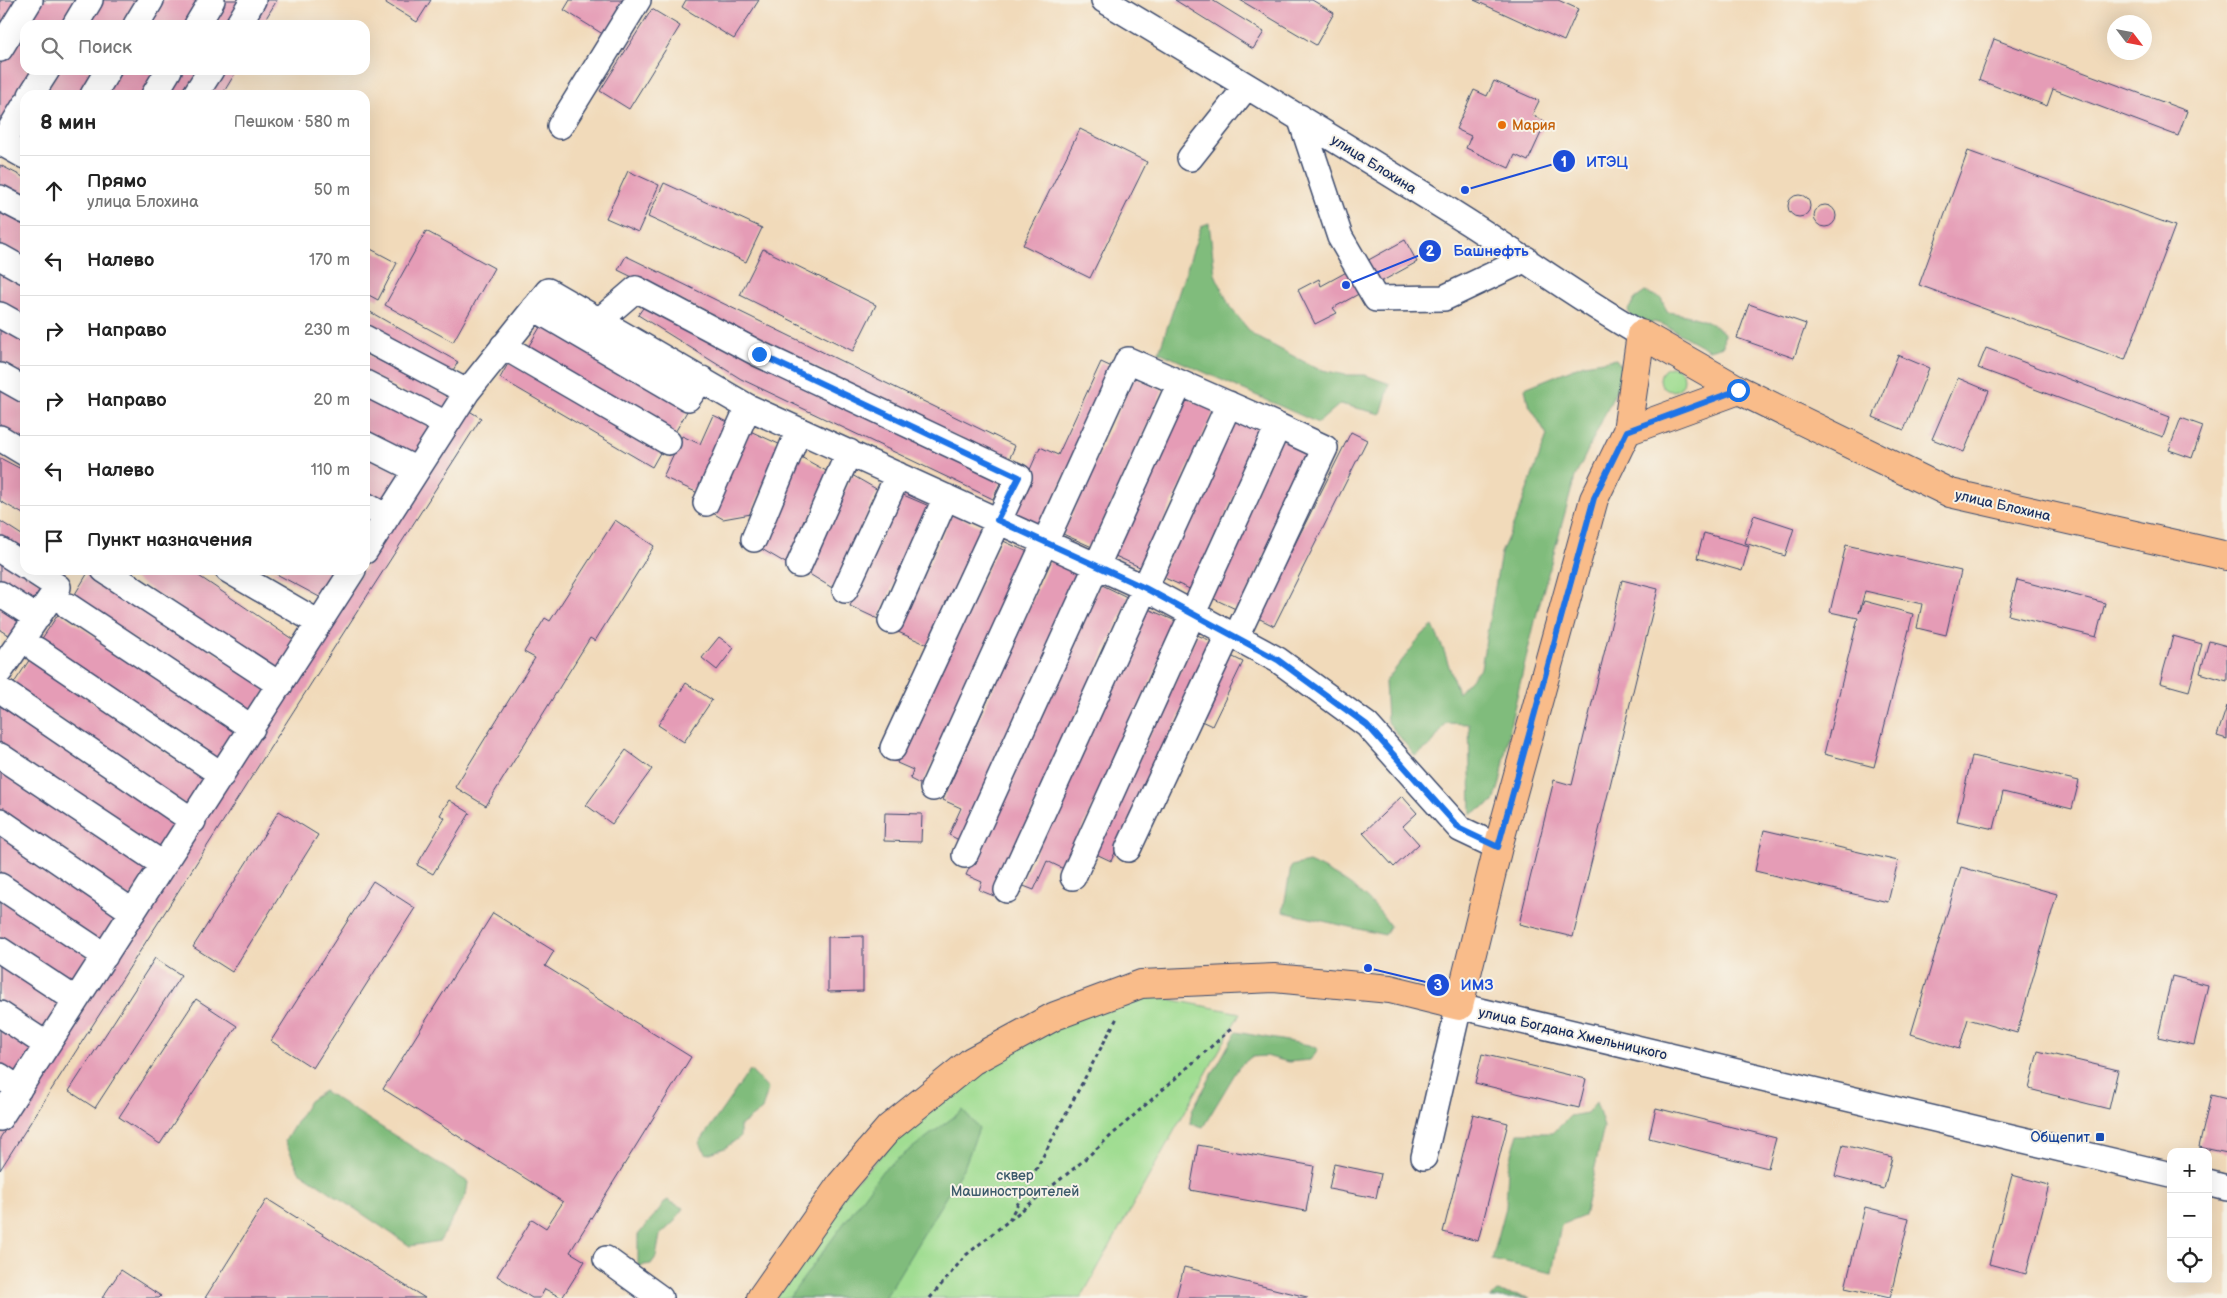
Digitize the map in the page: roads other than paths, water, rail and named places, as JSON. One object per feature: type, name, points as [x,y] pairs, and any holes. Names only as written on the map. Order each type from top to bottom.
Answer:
[{"type":"main road","name":"улица Блохина","points":[[1641,334],[1738,390],[1950,493],[2227,556]]},
{"type":"main road","points":[[1459,1006],[1498,847],[1594,498],[1627,431],[1641,334]]},
{"type":"main road","points":[[1627,431],[1738,390]]},
{"type":"main road","name":"улица Богдана Хмельницкого","points":[[761,1298],[841,1184],[889,1128],[972,1061],[1055,1016],[1141,984],[1256,978],[1390,989],[1459,1006]]},
{"type":"street","points":[[0,49],[30,0]]},
{"type":"street","points":[[78,20],[90,0]]},
{"type":"street","points":[[139,20],[151,0]]},
{"type":"street","points":[[200,20],[212,0]]},
{"type":"street","points":[[241,20],[253,0]]},
{"type":"street","points":[[560,126],[638,0]]},
{"type":"street","name":"улица Блохина","points":[[1104,0],[1300,117],[1526,259],[1599,310],[1641,334]]},
{"type":"street","points":[[34,90],[44,75]]},
{"type":"street","points":[[96,90],[105,75]]},
{"type":"street","points":[[157,90],[166,75]]},
{"type":"street","points":[[198,90],[208,75]]},
{"type":"street","points":[[1190,158],[1247,86]]},
{"type":"street","points":[[20,113],[1,142],[20,153]]},
{"type":"street","points":[[1300,117],[1340,237],[1376,299],[1444,298],[1526,259]]},
{"type":"street","points":[[0,198],[20,208]]},
{"type":"street","points":[[0,257],[20,268]]},
{"type":"street","points":[[600,320],[636,289],[759,354],[1019,477],[997,520],[893,748]]},
{"type":"street","points":[[370,543],[466,392],[548,291],[748,407],[1145,588],[1278,660],[1367,725],[1460,829],[1498,847]]},
{"type":"street","points":[[534,308],[688,398],[702,379]]},
{"type":"street","points":[[0,315],[20,326]]},
{"type":"street","points":[[370,341],[466,392]]},
{"type":"street","points":[[503,346],[668,442]]},
{"type":"street","points":[[933,788],[1128,360],[1325,448],[1128,849]]},
{"type":"street","points":[[0,376],[20,387]]},
{"type":"street","points":[[965,855],[1180,383]]},
{"type":"street","points":[[370,386],[446,424]]},
{"type":"street","points":[[1007,890],[1228,404]]},
{"type":"street","points":[[706,502],[748,407]]},
{"type":"street","points":[[1073,877],[1278,426]]},
{"type":"street","points":[[754,539],[799,430]]},
{"type":"street","points":[[0,438],[20,449]]},
{"type":"street","points":[[370,447],[416,470]]},
{"type":"street","points":[[799,565],[849,452]]},
{"type":"street","points":[[844,590],[898,475]]},
{"type":"street","points":[[891,621],[946,497]]},
{"type":"street","points":[[370,508],[387,517]]},
{"type":"street","points":[[0,550],[20,563]]},
{"type":"street","points":[[40,575],[58,587],[17,647],[2,682],[193,821]]},
{"type":"street","points":[[112,575],[280,685]]},
{"type":"street","points":[[237,575],[319,623]]},
{"type":"street","points":[[0,1118],[10,1082],[47,1045],[350,575]]},
{"type":"street","points":[[0,594],[37,618]]},
{"type":"street","points":[[68,606],[252,728]]},
{"type":"street","points":[[17,647],[222,774]]},
{"type":"street","points":[[0,756],[164,865]]},
{"type":"street","points":[[0,820],[134,912]]},
{"type":"street","points":[[0,886],[105,956]]},
{"type":"street","points":[[0,950],[76,1000]]},
{"type":"street","points":[[1424,1157],[1459,1006]]},
{"type":"street","name":"улица Богдана Хмельницкого","points":[[1459,1006],[2167,1174]]},
{"type":"street","points":[[0,1014],[47,1045]]},
{"type":"street","points":[[2212,1184],[2227,1188]]},
{"type":"street","points":[[606,1259],[660,1298]]},
{"type":"place","name":"Мария","points":[[1502,125]]},
{"type":"place","name":"ИТЭЦ","points":[[1465,190]]},
{"type":"place","name":"Башнефть","points":[[1346,285]]},
{"type":"place","name":"ИМЗ","points":[[1368,968]]},
{"type":"place","name":"Общепит","points":[[2100,1137]]},
{"type":"park label","name":"сквер Машиностроителей","points":[[1015,1184]]}]
